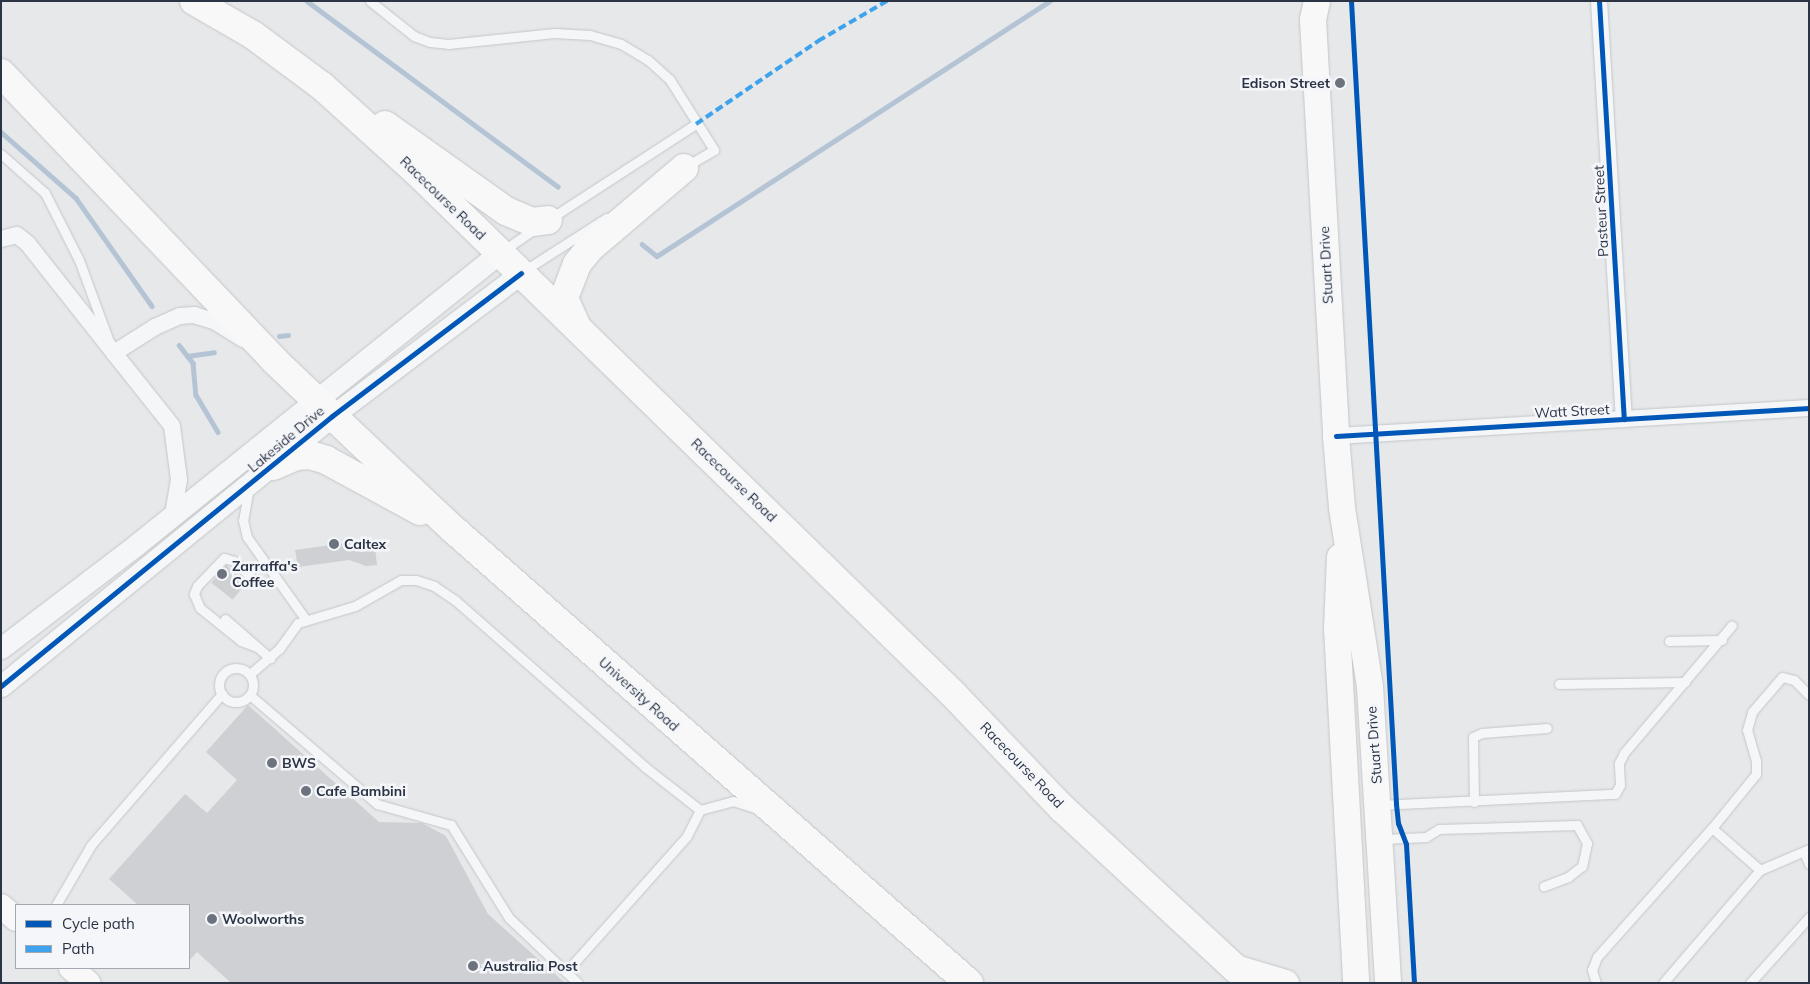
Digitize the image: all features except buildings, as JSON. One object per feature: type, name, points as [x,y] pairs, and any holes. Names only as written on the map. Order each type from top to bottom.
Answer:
[{"type":"highway","name":"Racecourse Road","points":[[194,1],[252,36],[322,86],[418,173],[952,693],[1062,808],[1245,976]]},
{"type":"highway","points":[[1,73],[274,360],[323,407]]},
{"type":"highway","points":[[322,86],[416,145],[506,211],[532,222],[548,220]]},
{"type":"highway","points":[[578,328],[564,298],[577,264],[592,247],[684,168]]},
{"type":"highway","name":"University Road","points":[[323,407],[454,530],[969,983]]},
{"type":"highway","points":[[273,466],[296,456],[326,460],[454,530]]},
{"type":"main road","name":"Stuart Drive","points":[[1312,8],[1336,436],[1342,508],[1369,678],[1388,983]]},
{"type":"main road","name":"Stuart Drive","points":[[1342,508],[1337,628],[1356,983]]},
{"type":"main road","points":[[1,906],[15,918]]},
{"type":"main road","points":[[1345,983],[1354,953]]},
{"type":"main road","points":[[72,969],[88,983]]},
{"type":"main road","points":[[1245,976],[1286,983]]},
{"type":"street","name":"Pasteur Street","points":[[1599,1],[1624,419]]},
{"type":"street","points":[[1,238],[17,235],[28,244],[172,426],[179,480],[173,515]]},
{"type":"street","name":"Lakeside Drive","points":[[1,686],[273,466],[323,407],[499,253]]},
{"type":"street","name":"Lakeside Drive","points":[[1,648],[173,515],[323,407],[521,273]]},
{"type":"street","points":[[114,353],[155,327],[180,316],[194,315],[214,321],[274,360]]},
{"type":"street","name":"Watt Street","points":[[1336,436],[1809,408]]},
{"type":"lane","points":[[370,1],[414,36],[430,42],[448,44],[554,32],[590,35],[621,44],[648,60],[670,80],[714,150],[521,273]]},
{"type":"lane","points":[[499,253],[696,124]]},
{"type":"lane","points":[[1,154],[45,193],[79,260],[114,353]]},
{"type":"lane","points":[[250,485],[243,520],[247,537],[306,620]]},
{"type":"lane","points":[[257,583],[234,561],[224,558],[197,586],[194,594],[200,608],[241,641],[257,647]]},
{"type":"lane","points":[[250,674],[270,658],[298,623],[355,606],[401,580],[416,580],[434,586],[700,810]]},
{"type":"lane","points":[[225,619],[270,658]]},
{"type":"lane","points":[[1378,805],[1615,794],[1620,785],[1619,763],[1624,753],[1722,640],[1732,625]]},
{"type":"lane","points":[[1669,641],[1722,640]]},
{"type":"lane","points":[[240,668],[250,674],[254,685],[250,695],[236,702],[222,694],[219,683],[224,673],[240,668]]},
{"type":"lane","points":[[1596,983],[1592,970],[1597,957],[1712,828],[1756,774],[1756,761],[1747,730],[1752,712],[1782,678],[1794,680],[1809,696]]},
{"type":"lane","points":[[1559,684],[1685,682]]},
{"type":"lane","points":[[57,904],[91,845],[222,694]]},
{"type":"lane","points":[[250,695],[377,804],[451,825],[509,918],[578,983]]},
{"type":"lane","points":[[1474,802],[1473,737],[1482,733],[1547,728]]},
{"type":"lane","points":[[566,972],[687,836],[700,810],[733,801],[782,820]]},
{"type":"lane","points":[[1380,839],[1426,837],[1439,830],[1577,825],[1587,843],[1582,866],[1568,876],[1544,886]]},
{"type":"lane","points":[[1712,828],[1760,870]]},
{"type":"lane","points":[[1664,983],[1760,870],[1806,851],[1809,864]]},
{"type":"lane","points":[[1750,983],[1809,917]]},
{"type":"waterway","points":[[307,1],[558,187]]},
{"type":"waterway","points":[[642,244],[657,256],[1049,1]]},
{"type":"waterway","points":[[1,132],[76,198],[152,306]]},
{"type":"waterway","points":[[279,336],[288,335]]},
{"type":"waterway","points":[[179,345],[193,363],[196,395],[218,432]]},
{"type":"waterway","points":[[187,356],[214,352]]},
{"type":"marked path","points":[[696,124],[818,41],[887,1]]},
{"type":"cycle path","points":[[1351,1],[1396,804],[1398,823],[1406,844],[1414,983]]},
{"type":"cycle path","points":[[1599,1],[1624,419]]},
{"type":"cycle path","points":[[1,686],[332,416],[521,273]]},
{"type":"cycle path","points":[[1336,436],[1809,408]]},
{"type":"place","name":"Edison Street","points":[[1340,83]]},
{"type":"place","name":"Caltex","points":[[334,544]]},
{"type":"place","name":"Zarraffa's Coffee","points":[[222,574]]},
{"type":"place","name":"BWS","points":[[272,763]]},
{"type":"place","name":"Cafe Bambini","points":[[306,791]]},
{"type":"place","name":"Woolworths","points":[[212,919]]},
{"type":"place","name":"Australia Post","points":[[473,966]]}]
